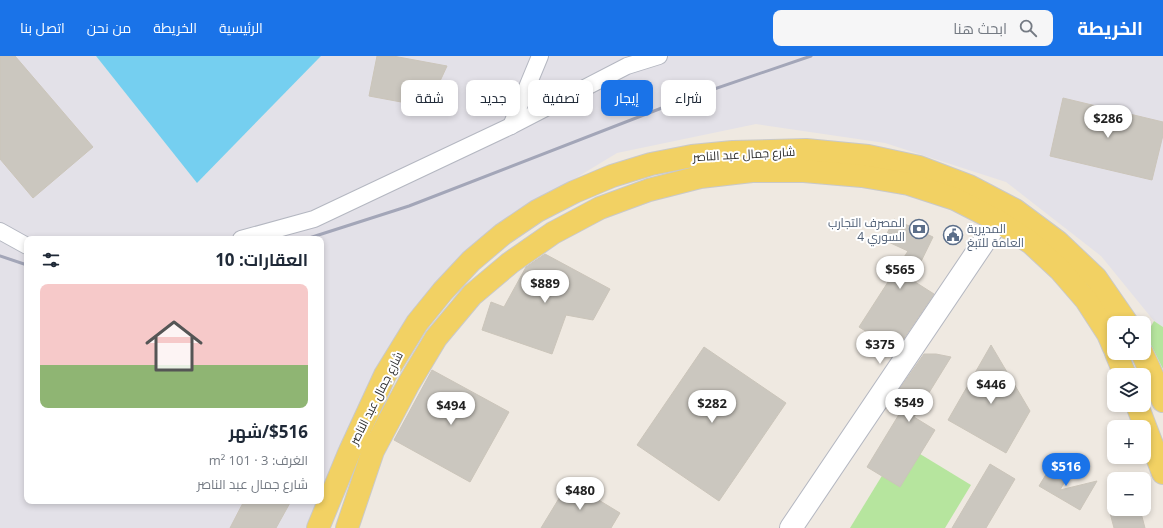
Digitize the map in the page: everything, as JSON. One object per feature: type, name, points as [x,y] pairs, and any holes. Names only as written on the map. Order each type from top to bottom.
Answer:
[{"type":"main road","name":"شارع جمال عبد الناصر","points":[[318,528],[349,453],[385,375],[417,323],[443,291],[471,261],[503,234],[537,211],[574,192],[612,176],[651,164],[692,156],[733,152],[806,150],[868,156],[919,167],[969,186],[1016,210],[1058,242],[1096,278],[1123,316]]},
{"type":"main road","name":"شارع جمال عبد الناصر","points":[[346,528],[373,451],[409,383],[436,338],[472,295],[510,263],[553,233],[600,208],[649,190],[700,177],[752,171],[804,171],[862,176],[909,184],[955,199],[998,221],[1030,243],[1060,270],[1086,300],[1107,332]]},
{"type":"main road","points":[[1145,360],[1163,401]]},
{"type":"main road","points":[[1140,412],[1163,473]]},
{"type":"street","points":[[511,126],[540,56]]},
{"type":"street","points":[[252,236],[314,219],[511,126],[627,66],[659,56]]},
{"type":"street","points":[[791,528],[998,221]]},
{"type":"street","points":[[0,231],[24,244]]},
{"type":"shaded area","points":[[0,56],[96,56],[197,183],[321,56],[1163,56],[1163,327],[1154,321],[1101,256],[1006,182],[885,143],[756,124],[617,153],[523,210],[456,274],[392,371],[312,528],[0,528]]},
{"type":"green space","points":[[1154,321],[1163,327],[1163,369],[1151,345],[1151,326]]},
{"type":"green space","points":[[902,443],[971,485],[945,528],[850,528]]},
{"type":"water","points":[[96,56],[321,56],[197,183]]},
{"type":"building","points":[[0,56],[15,56],[93,147],[33,198],[0,159]]},
{"type":"building","points":[[377,56],[393,56],[447,66],[441,80],[401,80],[401,102],[369,96]]},
{"type":"building","points":[[1063,98],[1163,122],[1163,135],[1152,180],[1050,156]]},
{"type":"building","points":[[894,219],[933,237],[912,280],[934,294],[896,350],[859,327],[908,251],[884,240]]},
{"type":"building","points":[[545,254],[610,289],[593,320],[566,315],[552,354],[482,330],[491,302],[504,307],[526,267]]},
{"type":"building","points":[[991,345],[1030,411],[1006,453],[948,420]]},
{"type":"building","points":[[704,347],[786,403],[719,501],[637,445]]},
{"type":"building","points":[[924,354],[936,354],[951,357],[914,417],[935,430],[900,487],[867,467],[909,398],[898,391]]},
{"type":"building","points":[[432,370],[509,412],[470,482],[394,440]]},
{"type":"building","points":[[1053,463],[1070,473],[1060,490],[1097,481],[1080,510],[1039,486]]},
{"type":"building","points":[[990,464],[1015,479],[986,528],[952,528]]},
{"type":"building","points":[[569,482],[620,513],[611,528],[541,528]]},
{"type":"building","points":[[242,504],[289,504],[276,528],[230,528]]},
{"type":"building","points":[[1111,516],[1142,516],[1145,528],[1114,528]]},
{"type":"railway","points":[[315,236],[409,206],[685,99],[811,56]]},
{"type":"railway","points":[[0,256],[24,264]]},
{"type":"place","name":"المصرف التجارب السوري 4","points":[[919,229]]},
{"type":"place","name":"المديرية العامة للتبغ","points":[[953,235]]}]
